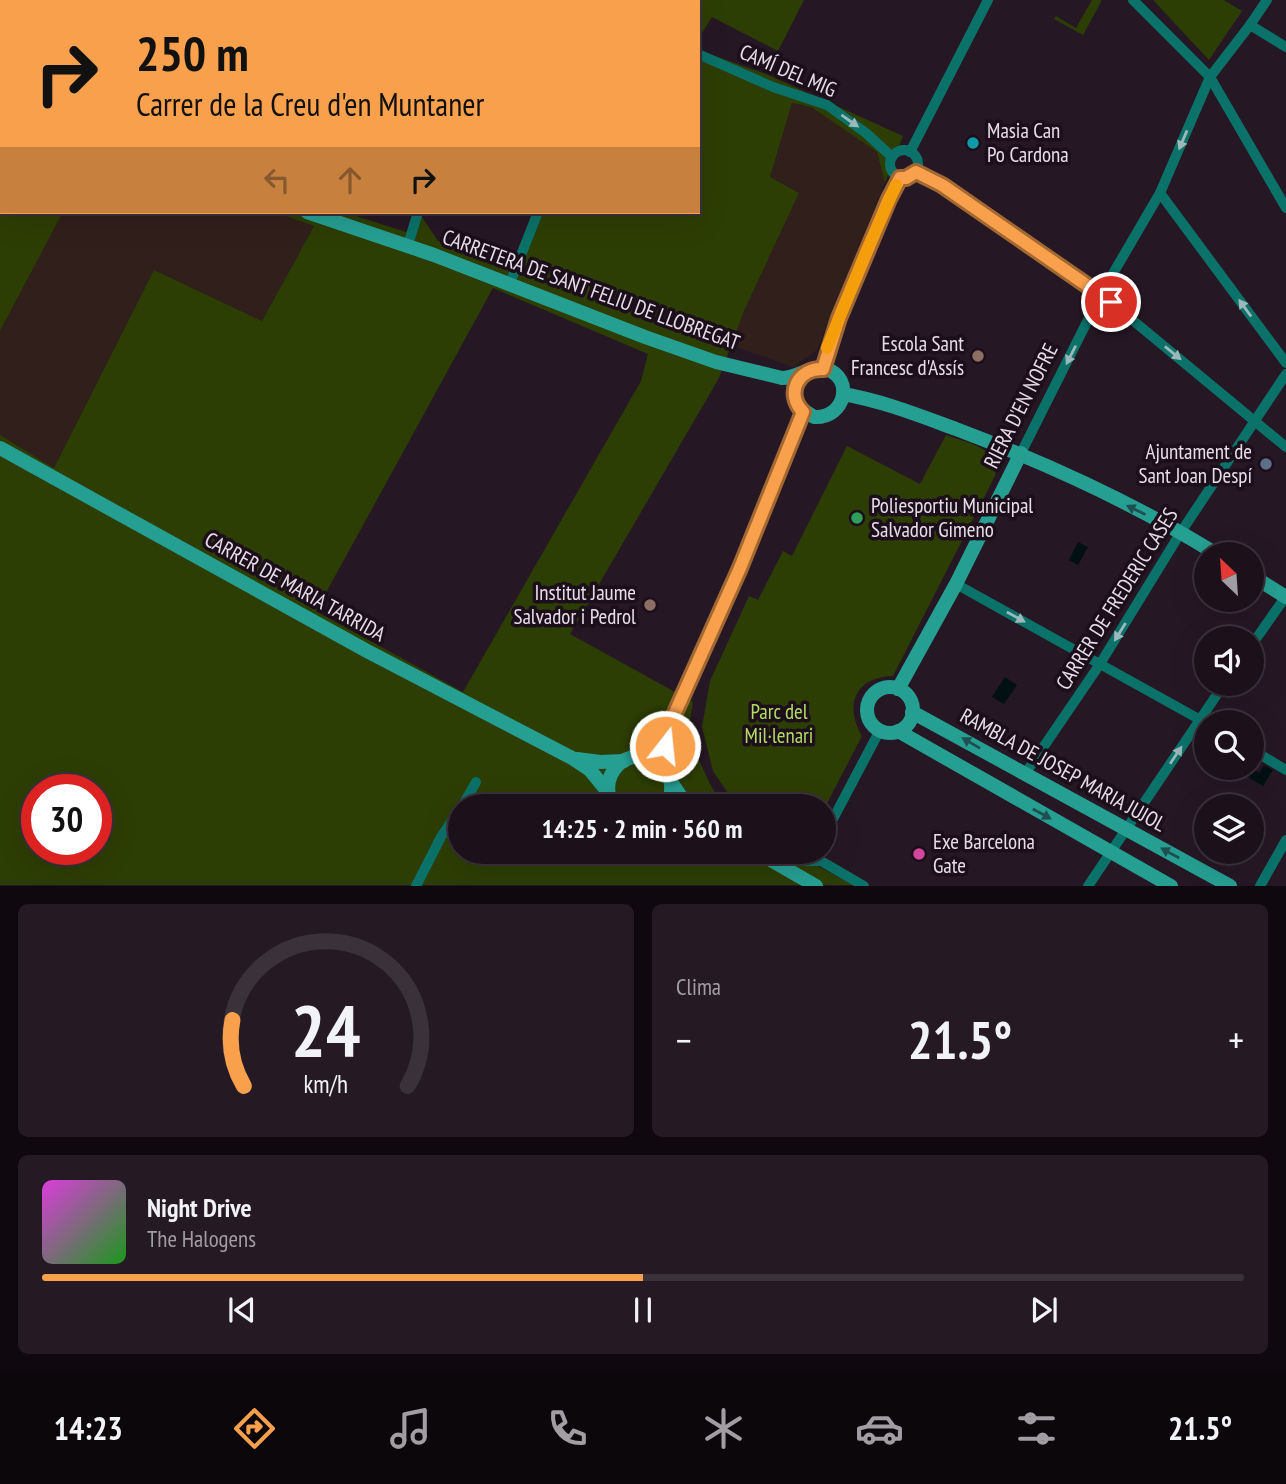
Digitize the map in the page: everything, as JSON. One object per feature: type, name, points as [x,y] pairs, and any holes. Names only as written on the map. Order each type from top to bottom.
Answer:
[{"type":"street","points":[[910,152],[988,0]]},
{"type":"street","points":[[1133,0],[1210,77],[1286,208]]},
{"type":"street","name":"RIERA D'EN NOFRE","points":[[898,689],[956,584],[1101,294],[1160,192],[1210,77],[1267,0]]},
{"type":"street","points":[[1250,25],[1286,47]]},
{"type":"street","name":"CAMÍ DEL MIG","points":[[700,55],[773,87],[827,105],[866,133],[892,157]]},
{"type":"street","points":[[901,150],[910,152],[917,159],[916,172],[906,178],[900,178],[891,170],[892,157],[901,150]]},
{"type":"street","points":[[916,172],[942,185],[1101,294],[1286,447]]},
{"type":"street","points":[[823,369],[839,318],[900,178]]},
{"type":"street","points":[[1160,192],[1286,363]]},
{"type":"street","name":"CARRETERA DE SANT FELIU DE LLOBREGAT","points":[[313,214],[408,245],[716,362],[782,378],[792,378],[805,373]]},
{"type":"street","points":[[408,245],[417,214]]},
{"type":"street","points":[[510,283],[537,214]]},
{"type":"street","points":[[782,378],[803,412],[814,417],[826,416],[838,408],[843,394],[838,377],[823,369],[813,369],[797,381],[794,395]]},
{"type":"street","name":"CARRER DE FREDERIC CASES","points":[[1025,774],[1100,664],[1181,533],[1286,374]]},
{"type":"street","points":[[843,394],[880,401],[1021,453],[1196,542]]},
{"type":"street","points":[[608,792],[611,774],[655,744],[670,724],[740,568],[803,412]]},
{"type":"street","name":"CARRER DE MARIA TARRIDA","points":[[0,448],[367,651],[572,758],[590,770],[608,792]]},
{"type":"street","points":[[1264,583],[1286,596],[1264,627]]},
{"type":"street","points":[[956,584],[1194,716]]},
{"type":"street","points":[[884,688],[898,689],[909,698],[912,712],[909,723],[898,731],[886,732],[873,725],[868,717],[868,702],[872,695],[884,688]]},
{"type":"street","name":"RAMBLA DE JOSEP MARIA JUJOL","points":[[912,712],[1230,886]]},
{"type":"street","points":[[670,724],[665,749],[670,794]]},
{"type":"street","points":[[836,813],[880,730]]},
{"type":"street","points":[[898,731],[1171,886]]},
{"type":"street","points":[[1088,886],[1194,734]]},
{"type":"street","points":[[1264,757],[1286,770]]},
{"type":"street","name":"CARRER DE MARIA TARRIDA","points":[[572,758],[600,762],[631,759]]},
{"type":"street","points":[[631,759],[652,760],[668,776],[680,794]]},
{"type":"street","points":[[469,794],[476,782]]},
{"type":"street","points":[[416,886],[448,827]]},
{"type":"street","points":[[1260,886],[1286,840]]},
{"type":"street","points":[[777,864],[803,880]]},
{"type":"street","points":[[831,864],[864,886]]},
{"type":"shaded area","points":[[792,103],[811,107],[877,152],[885,183],[817,350],[793,367],[731,345],[799,193],[770,177]]},
{"type":"shaded area","points":[[62,214],[280,214],[314,226],[262,321],[154,270],[54,468],[0,435],[0,331]]},
{"type":"shaded area","points":[[1078,542],[1088,547],[1078,565],[1069,560]]},
{"type":"shaded area","points":[[1005,677],[1017,685],[1004,704],[992,697]]},
{"type":"shaded area","points":[[1264,765],[1273,770],[1263,786],[1253,780],[1264,780]]},
{"type":"green space","points":[[700,0],[804,0],[778,51],[712,17],[700,37]]},
{"type":"green space","points":[[1092,0],[1102,0],[1083,35],[1054,19],[1056,16],[1076,28]]},
{"type":"green space","points":[[1153,0],[1224,0],[1242,11],[1209,60]]},
{"type":"green space","points":[[700,51],[766,74],[903,136],[885,183],[877,152],[811,107],[792,103],[770,177],[799,193],[744,311],[719,378],[570,634],[693,702],[690,724],[693,744],[716,794],[448,794],[448,864],[814,864],[853,885],[0,885],[0,435],[54,468],[154,270],[262,321],[314,226],[280,214],[350,214],[406,232],[420,214],[438,241],[512,270],[535,214],[700,214]],"holes":[[[493,288],[648,354],[641,381],[463,692],[316,611]]]},
{"type":"green space","points":[[0,214],[62,214],[0,331]]},
{"type":"green space","name":"Parc del Mil·lenari","points":[[946,435],[980,448],[988,453],[996,466],[995,476],[893,676],[870,681],[856,695],[854,714],[862,736],[832,794],[728,794],[713,771],[702,727],[710,681],[749,596],[758,600],[783,551],[792,556],[847,446],[920,484]]},
{"type":"slow traffic","points":[[827,348],[896,185]]},
{"type":"place","name":"Masia Can Po Cardona","points":[[973,143]]},
{"type":"place","name":"Escola Sant Francesc d'Assís","points":[[978,356]]},
{"type":"place","name":"Ajuntament de Sant Joan Despí","points":[[1266,464]]},
{"type":"place","name":"Poliesportiu Municipal Salvador Gimeno","points":[[857,518]]},
{"type":"place","name":"Institut Jaume Salvador i Pedrol","points":[[650,605]]},
{"type":"place","name":"Exe Barcelona Gate","points":[[919,854]]},
{"type":"route","points":[[665,746],[670,724],[740,568],[803,412],[795,400],[796,384],[800,376],[807,371],[823,369],[839,318],[900,178],[906,178],[916,172],[927,176],[1111,302]]}]
